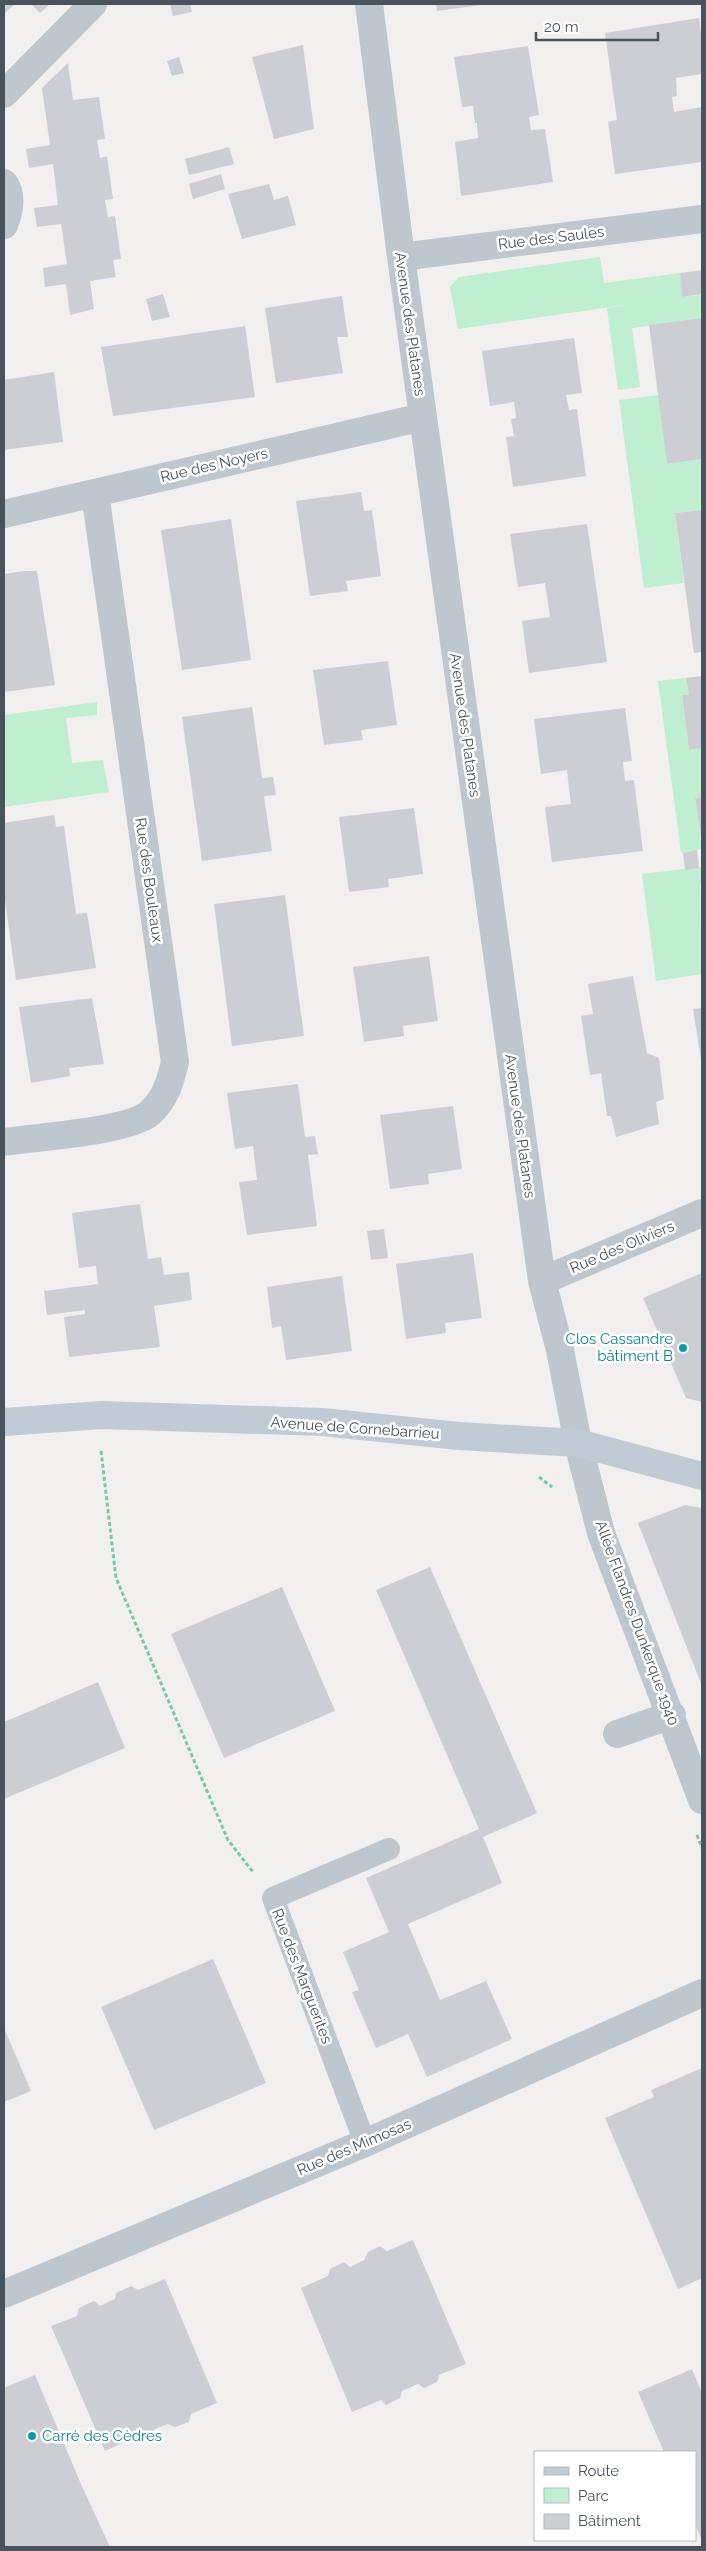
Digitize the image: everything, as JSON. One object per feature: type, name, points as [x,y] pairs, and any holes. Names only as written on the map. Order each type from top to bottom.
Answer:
[{"type":"street","points":[[4,94],[93,4]]},
{"type":"street","name":"Avenue des Platanes","points":[[369,4],[401,257],[542,1281],[560,1350],[578,1444]]},
{"type":"street","points":[[4,184],[7,187],[10,212],[4,226]]},
{"type":"street","name":"Rue des Saules","points":[[401,257],[702,219]]},
{"type":"street","name":"Rue des Noyers","points":[[4,514],[424,417]]},
{"type":"street","name":"Rue des Bouleaux","points":[[4,1142],[121,1126],[149,1114],[167,1092],[175,1062],[95,493]]},
{"type":"street","name":"Rue des Oliviers","points":[[542,1281],[702,1213]]},
{"type":"street","name":"Avenue de Cornebarrieu","points":[[4,1422],[102,1415],[322,1422],[459,1436],[578,1444],[702,1476]]},
{"type":"street","name":"Allée Flandres Dunkerque 1940","points":[[578,1444],[602,1533],[672,1715],[702,1800]]},
{"type":"street","points":[[617,1734],[672,1715]]},
{"type":"street","name":"Rue des Mimosas","points":[[4,2294],[365,2143],[702,1993]]},
{"type":"lane","name":"Rue des Marguerites","points":[[365,2143],[273,1898],[389,1849]]},
{"type":"path","points":[[102,1415],[100,1441],[116,1578],[228,1840],[273,1898]]},
{"type":"path","points":[[534,1474],[555,1491]]},
{"type":"path","points":[[696,1830],[702,1848]]},
{"type":"green space","points":[[600,257],[604,283],[680,273],[682,297],[702,295],[702,318],[632,328],[640,387],[618,390],[607,308],[632,304],[458,329],[450,287],[459,277]]},
{"type":"green space","points":[[659,395],[667,464],[702,459],[702,510],[675,513],[684,583],[644,588],[619,400]]},
{"type":"green space","points":[[686,678],[689,695],[682,696],[689,750],[702,748],[702,797],[695,798],[702,849],[683,853],[681,852],[658,681]]},
{"type":"green space","points":[[97,702],[97,715],[66,718],[72,763],[103,760],[109,792],[4,807],[4,715]]},
{"type":"green space","points":[[702,867],[702,885],[700,885],[702,974],[656,981],[642,874]]},
{"type":"building","points":[[4,4],[15,4],[4,14]]},
{"type":"building","points":[[31,4],[50,4],[40,13]]},
{"type":"building","points":[[170,4],[190,4],[192,12],[173,16]]},
{"type":"building","points":[[436,4],[481,4],[481,5],[437,11]]},
{"type":"building","points":[[699,18],[702,41],[702,74],[676,78],[677,96],[672,97],[674,112],[702,107],[702,162],[615,174],[608,122],[617,120],[605,33]]},
{"type":"building","points":[[303,45],[314,129],[274,139],[252,57]]},
{"type":"building","points":[[528,46],[539,115],[529,117],[531,130],[545,129],[553,182],[461,196],[455,142],[478,138],[473,106],[462,107],[454,57]]},
{"type":"building","points":[[179,57],[184,73],[172,76],[167,61]]},
{"type":"building","points":[[68,63],[73,100],[99,97],[105,139],[97,140],[100,158],[107,156],[113,199],[105,200],[108,217],[115,216],[121,259],[113,260],[116,277],[90,281],[94,309],[70,315],[66,284],[45,287],[43,268],[67,264],[61,224],[37,227],[34,208],[58,205],[53,164],[29,168],[26,149],[50,145],[42,88]]},
{"type":"building","points":[[229,147],[234,164],[189,175],[185,159]]},
{"type":"building","points":[[221,174],[225,189],[193,199],[189,184]]},
{"type":"building","points":[[269,184],[274,200],[288,196],[296,225],[242,239],[228,194]]},
{"type":"building","points":[[702,270],[702,294],[682,297],[680,273]]},
{"type":"building","points":[[163,294],[170,317],[152,321],[146,299]]},
{"type":"building","points":[[342,296],[348,337],[337,337],[343,373],[276,383],[265,308]]},
{"type":"building","points":[[702,318],[702,459],[667,464],[649,325]]},
{"type":"building","points":[[245,326],[255,397],[113,416],[101,347]]},
{"type":"building","points":[[574,338],[582,393],[566,395],[569,410],[577,409],[586,476],[513,487],[506,437],[514,436],[511,419],[516,418],[514,402],[490,406],[482,351]]},
{"type":"building","points":[[54,372],[63,442],[4,450],[4,380]]},
{"type":"building","points":[[361,492],[364,511],[372,510],[381,576],[346,581],[348,591],[310,596],[296,501]]},
{"type":"building","points":[[702,510],[702,652],[694,653],[675,513]]},
{"type":"building","points":[[231,519],[251,660],[182,670],[161,530]]},
{"type":"building","points":[[587,524],[607,662],[529,673],[522,621],[550,617],[545,583],[518,587],[510,534]]},
{"type":"building","points":[[37,571],[55,685],[4,692],[4,574]]},
{"type":"building","points":[[388,661],[397,725],[361,730],[363,740],[324,745],[313,670]]},
{"type":"building","points":[[702,676],[702,748],[689,750],[682,695],[689,695],[686,678]]},
{"type":"building","points":[[252,707],[262,778],[273,777],[276,795],[264,796],[272,851],[202,861],[182,717]]},
{"type":"building","points":[[625,708],[632,761],[623,762],[625,781],[634,780],[643,851],[552,862],[545,807],[571,804],[567,770],[541,774],[534,719]]},
{"type":"building","points":[[702,797],[702,838],[701,838],[695,798]]},
{"type":"building","points":[[414,808],[423,874],[388,879],[389,887],[349,892],[339,817]]},
{"type":"building","points":[[54,815],[56,827],[64,826],[76,914],[87,913],[96,968],[16,980],[4,893],[4,823]]},
{"type":"building","points":[[697,850],[699,868],[685,870],[683,853]]},
{"type":"building","points":[[285,895],[304,1036],[232,1046],[214,904]]},
{"type":"building","points":[[429,956],[438,1021],[403,1026],[404,1036],[364,1042],[353,967]]},
{"type":"building","points":[[633,976],[647,1053],[659,1058],[664,1099],[656,1102],[659,1124],[616,1137],[611,1116],[607,1116],[601,1073],[590,1075],[581,1016],[593,1014],[588,984]]},
{"type":"building","points":[[92,998],[104,1064],[69,1068],[70,1076],[31,1083],[19,1007]]},
{"type":"building","points":[[702,1008],[702,1058],[701,1059],[693,1009]]},
{"type":"building","points":[[298,1084],[305,1137],[315,1136],[318,1154],[308,1155],[317,1226],[247,1235],[239,1182],[257,1180],[253,1146],[235,1149],[227,1093]]},
{"type":"building","points":[[453,1106],[462,1169],[428,1174],[429,1184],[390,1189],[380,1115]]},
{"type":"building","points":[[140,1204],[148,1259],[161,1257],[164,1275],[189,1272],[192,1300],[154,1306],[160,1347],[69,1357],[64,1317],[85,1314],[85,1310],[47,1315],[44,1291],[98,1284],[96,1266],[79,1268],[72,1213]]},
{"type":"building","points":[[384,1229],[388,1258],[371,1260],[367,1231]]},
{"type":"building","points":[[473,1253],[482,1318],[445,1323],[446,1333],[406,1339],[396,1264]]},
{"type":"building","name":"Clos Cassandre bâtiment B","points":[[702,1273],[702,1402],[686,1398],[643,1298]]},
{"type":"building","points":[[342,1276],[352,1351],[286,1360],[281,1326],[272,1328],[267,1287]]},
{"type":"building","points":[[685,1505],[702,1508],[702,1686],[638,1523]]},
{"type":"building","points":[[430,1567],[537,1813],[483,1837],[502,1883],[408,1924],[440,2000],[486,1981],[512,2039],[427,2077],[408,2034],[376,2048],[352,1992],[359,1990],[343,1952],[389,1932],[366,1878],[479,1829],[376,1590]]},
{"type":"building","points":[[282,1587],[335,1711],[224,1758],[171,1634]]},
{"type":"building","points":[[98,1682],[125,1748],[4,1799],[4,1722]]},
{"type":"building","points":[[213,1959],[266,2083],[154,2130],[101,2007]]},
{"type":"building","points":[[4,2028],[31,2091],[4,2102]]},
{"type":"building","points":[[702,2068],[702,2278],[678,2289],[605,2118],[654,2097],[651,2090]]},
{"type":"building","points":[[413,2240],[466,2364],[439,2375],[437,2382],[424,2388],[418,2384],[402,2391],[400,2398],[386,2405],[381,2400],[352,2412],[301,2288],[328,2276],[330,2269],[344,2262],[350,2267],[364,2260],[368,2252],[380,2246],[387,2251]]},
{"type":"building","points":[[165,2279],[217,2403],[191,2414],[189,2422],[175,2427],[168,2424],[153,2430],[151,2438],[137,2444],[131,2439],[105,2451],[51,2326],[77,2316],[79,2308],[94,2301],[100,2306],[115,2299],[116,2293],[131,2286],[138,2290]]},
{"type":"building","points":[[692,2369],[702,2393],[702,2541],[696,2526],[696,2451],[664,2451],[638,2392]]},
{"type":"building","points":[[35,2375],[110,2547],[4,2547],[4,2388]]},
{"type":"place","name":"Clos Cassandre bâtiment B","points":[[683,1348]]},
{"type":"place","name":"Carré des Cèdres","points":[[32,2436]]}]
